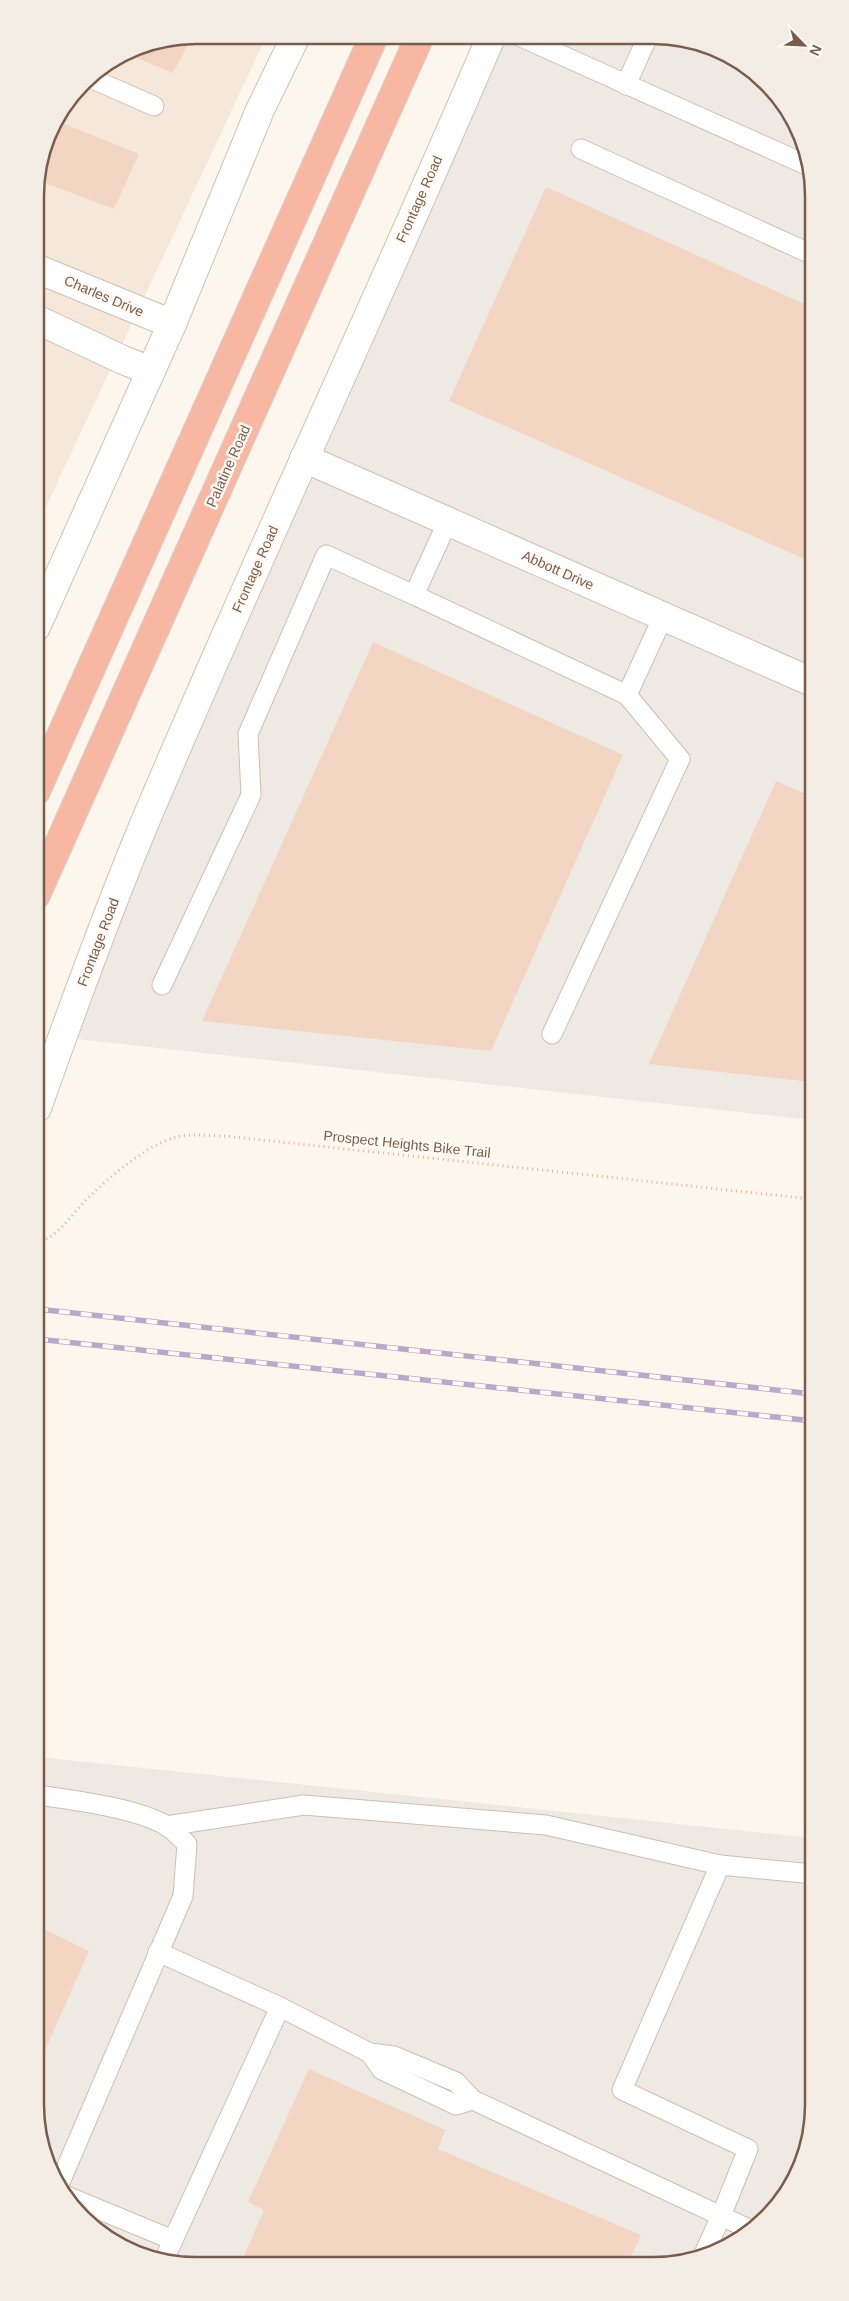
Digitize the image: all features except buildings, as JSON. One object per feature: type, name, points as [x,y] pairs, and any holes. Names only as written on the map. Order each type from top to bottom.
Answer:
[{"type":"highway","points":[[44,773],[370,44]]},
{"type":"highway","name":"Palatine Road","points":[[44,877],[416,44]]},
{"type":"street","points":[[44,609],[172,324],[260,110],[292,44]]},
{"type":"street","name":"Frontage Road","points":[[44,1088],[78,992],[141,831],[488,44]]},
{"type":"street","name":"Charles Drive","points":[[44,271],[172,324]]},
{"type":"street","points":[[44,323],[123,360],[151,370]]},
{"type":"street","name":"Abbott Drive","points":[[304,458],[805,679]]},
{"type":"lane","points":[[536,44],[801,163]]},
{"type":"lane","points":[[626,85],[644,44]]},
{"type":"lane","points":[[97,81],[154,106]]},
{"type":"lane","points":[[581,149],[805,251]]},
{"type":"lane","points":[[414,594],[448,521]]},
{"type":"lane","points":[[162,985],[251,795],[248,734],[326,555],[414,594],[627,695],[680,759],[552,1034]]},
{"type":"lane","points":[[627,695],[663,616]]},
{"type":"lane","points":[[44,1796],[107,1807],[139,1816],[166,1826],[187,1844],[183,1896],[62,2177]]},
{"type":"lane","points":[[166,1826],[304,1805],[546,1825],[720,1865],[805,1873]]},
{"type":"lane","points":[[707,2247],[748,2149],[622,2090],[720,1865]]},
{"type":"lane","points":[[158,1952],[280,2007],[370,2053],[394,2056],[456,2082],[473,2100],[744,2227]]},
{"type":"lane","points":[[167,2254],[280,2007]]},
{"type":"lane","points":[[77,2200],[173,2240]]},
{"type":"path","name":"Prospect Heights Bike Trail","points":[[44,1238],[66,1224],[88,1198],[120,1171],[157,1144],[178,1136],[225,1136],[805,1198]]},
{"type":"shaded area","points":[[186,44],[263,44],[44,511],[44,186],[49,157],[59,129],[75,103],[103,75],[138,55],[166,47]]},
{"type":"shaded area","points":[[504,44],[663,44],[692,49],[711,55],[746,75],[774,103],[790,129],[802,166],[805,186],[805,1119],[59,1037]]},
{"type":"shaded area","points":[[44,1758],[805,1837],[805,2115],[797,2154],[785,2181],[774,2198],[738,2232],[711,2246],[673,2256],[196,2257],[176,2256],[147,2249],[111,2232],[88,2213],[64,2181],[55,2163],[45,2125]]},
{"type":"railway","points":[[44,1310],[805,1393]]},
{"type":"railway","points":[[44,1340],[805,1420]]}]
